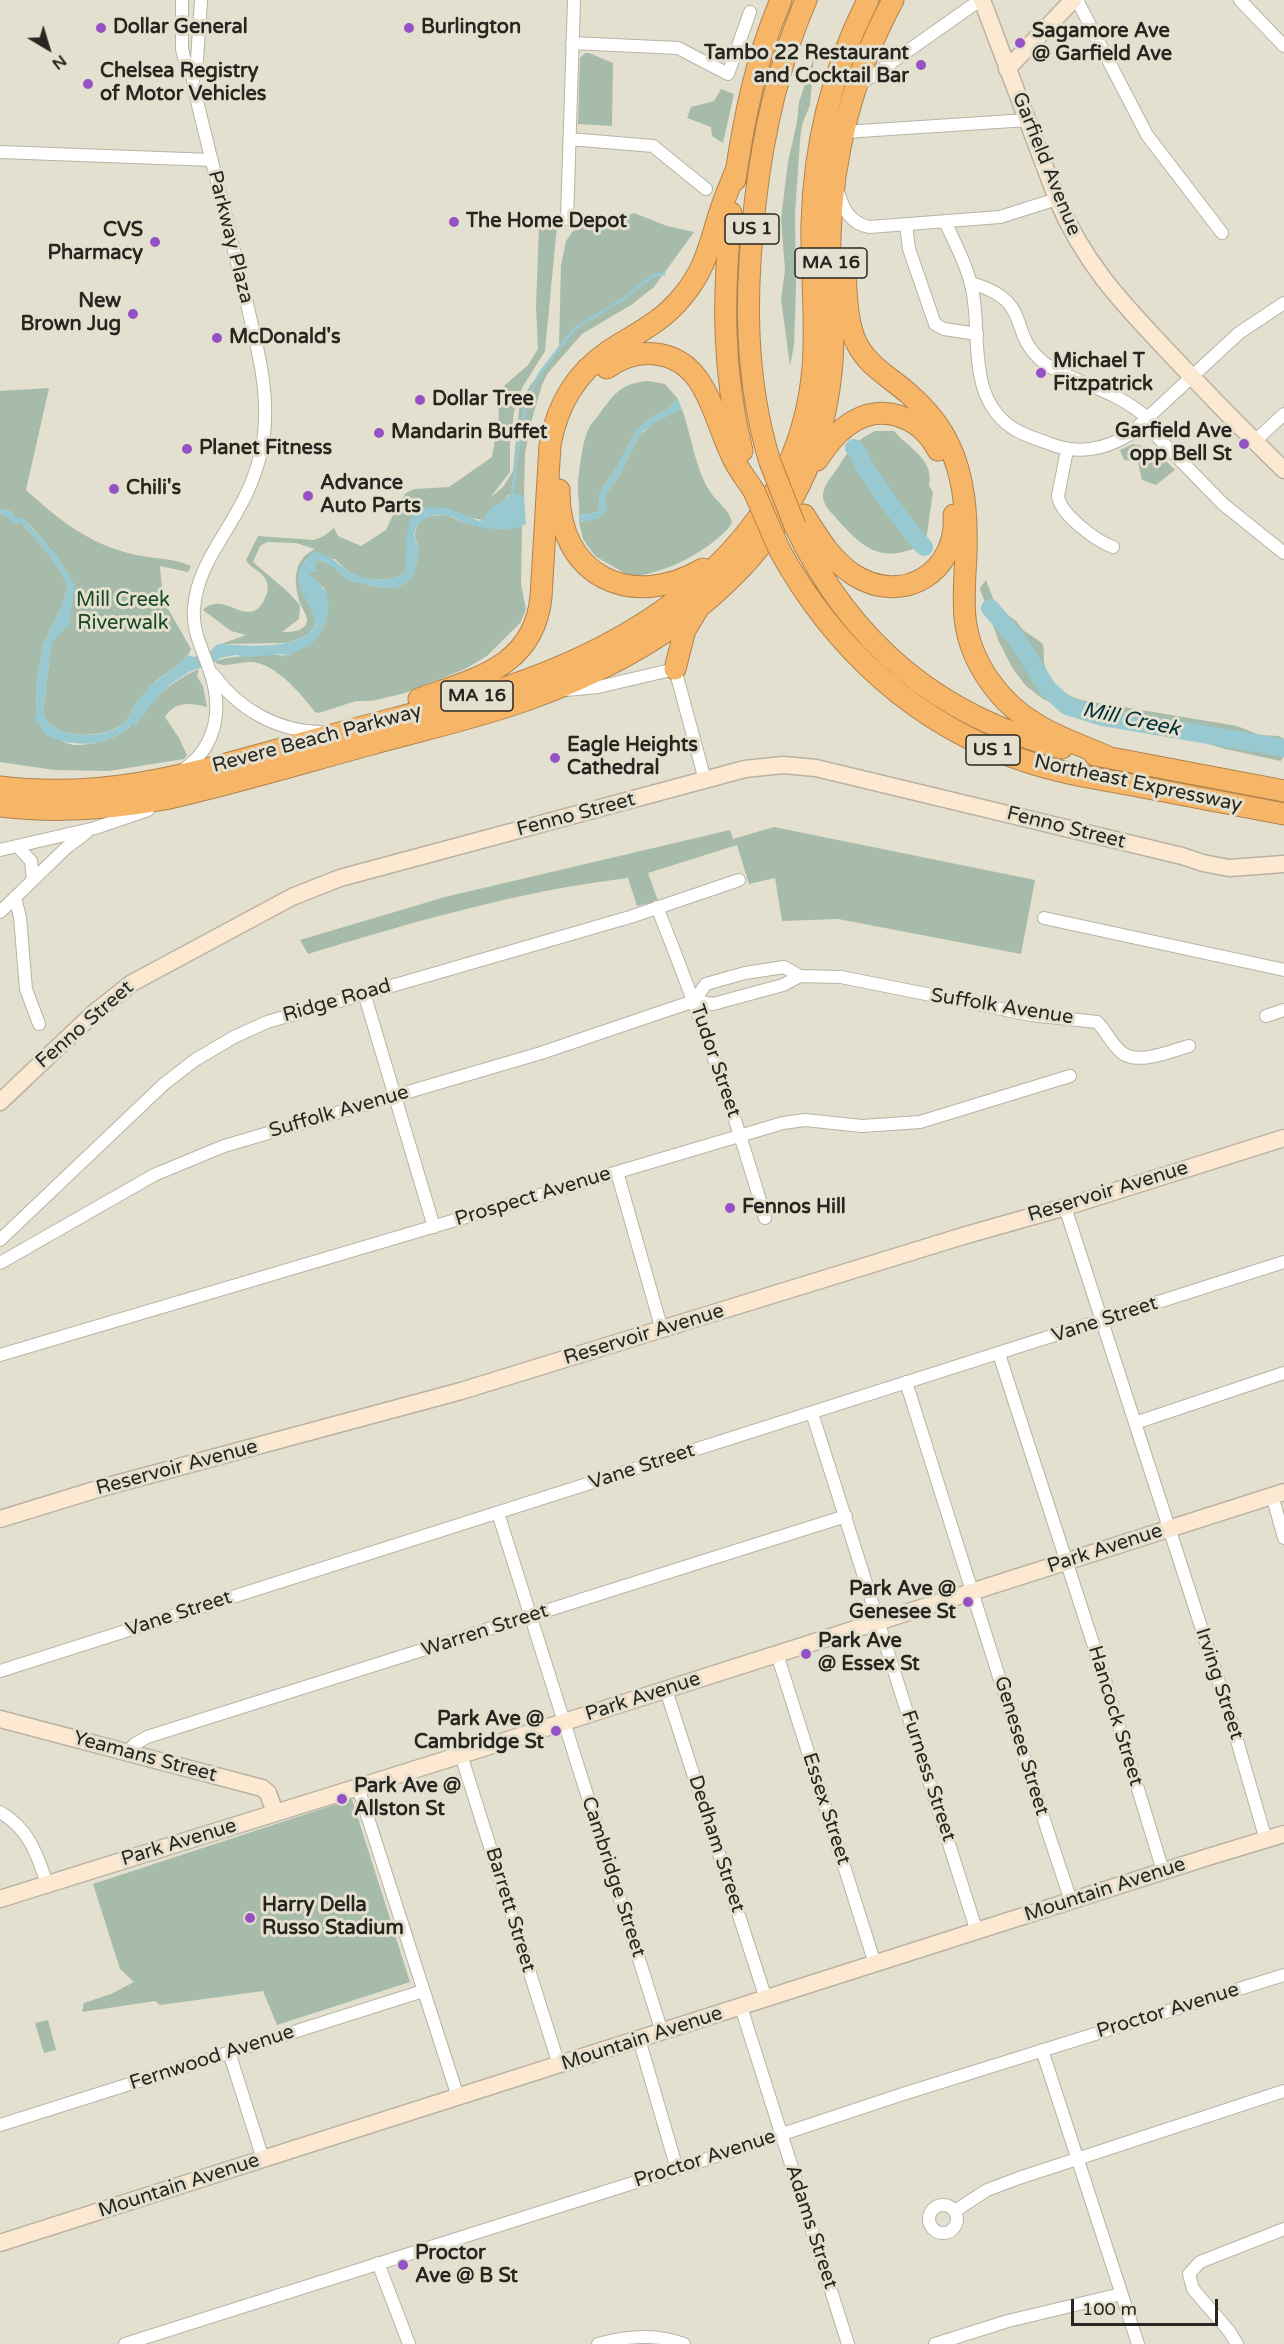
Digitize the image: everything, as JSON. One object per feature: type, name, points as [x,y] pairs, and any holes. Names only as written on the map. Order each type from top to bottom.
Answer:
[{"type":"highway","name":"Northeast Expressway","points":[[781,0],[754,79],[737,168],[726,270],[725,341],[733,413],[754,491],[779,549],[808,599],[856,656],[896,693],[958,733],[1008,756],[1062,771],[1284,814]]},
{"type":"highway","name":"Northeast Expressway","points":[[806,0],[786,51],[772,102],[758,182],[749,263],[748,317],[756,409],[770,462],[800,521],[821,577],[865,634],[918,681],[963,710],[1011,733],[1045,744],[1110,758],[1284,791]]},
{"type":"highway","name":"Revere Beach Parkway","points":[[0,787],[58,791],[103,789],[164,780],[495,691],[580,658],[627,633],[672,604],[714,570],[750,531],[781,482],[804,420],[811,385],[814,351],[812,224],[819,152],[836,80],[850,39],[868,0]]},
{"type":"highway","name":"Revere Beach Parkway","points":[[0,806],[43,810],[105,807],[165,799],[496,710],[554,689],[632,651],[699,607],[732,578],[759,549],[780,521],[797,491],[821,430],[831,376],[833,325],[830,238],[844,132],[854,89],[870,46],[893,0]]},
{"type":"highway","points":[[345,731],[492,670],[508,661],[526,643],[534,628],[540,606],[550,445],[555,423],[564,401],[576,382],[592,365],[652,325],[689,289],[709,252],[719,216],[737,168]]},
{"type":"highway","points":[[836,183],[854,338],[868,359],[909,393],[932,417],[949,444],[956,464],[966,524],[965,619],[978,661],[997,691],[1024,717],[1042,728],[1110,758]]},
{"type":"highway","points":[[750,531],[705,567],[668,584],[656,587],[632,587],[597,574],[572,548],[566,538],[560,513],[562,448],[570,416],[592,381],[618,361],[646,353],[674,358],[688,368],[703,387],[714,407],[732,456],[754,491]]},
{"type":"highway","points":[[797,491],[833,439],[850,423],[872,413],[897,415],[921,427],[937,449],[946,476],[954,528],[949,549],[928,576],[909,585],[889,587],[869,583],[844,567],[800,521]]},
{"type":"highway","points":[[675,669],[685,630],[699,607]]},
{"type":"highway","points":[[0,777],[58,791]]},
{"type":"street","name":"Parkway Plaza","points":[[182,0],[182,49],[186,65],[192,75],[258,352],[266,409],[263,444],[253,479],[241,506],[211,554],[198,581],[194,623],[209,669]]},
{"type":"street","name":"Parkway Plaza","points":[[192,75],[198,57],[201,0]]},
{"type":"street","points":[[567,219],[574,0]]},
{"type":"street","points":[[854,89],[981,0]]},
{"type":"street","name":"Garfield Avenue","points":[[981,0],[1057,199],[1068,225],[1086,256],[1104,281],[1192,377],[1284,470]]},
{"type":"street","points":[[1007,69],[1073,0]]},
{"type":"street","points":[[1077,0],[1147,135],[1222,233]]},
{"type":"street","points":[[1240,0],[1284,46]]},
{"type":"street","points":[[573,43],[678,48],[728,74],[750,12]]},
{"type":"street","points":[[844,132],[1028,120]]},
{"type":"street","points":[[570,139],[653,146],[706,189]]},
{"type":"street","points":[[0,152],[212,160]]},
{"type":"street","points":[[836,183],[845,211],[858,224],[869,227],[1006,216],[1057,199]]},
{"type":"street","points":[[945,221],[971,283],[980,375],[986,393],[996,411],[1008,424],[1019,431],[1067,450],[1085,450],[1126,437],[1239,333],[1284,303]]},
{"type":"street","points":[[906,225],[909,249],[935,324],[944,329],[977,334]]},
{"type":"street","points":[[971,283],[991,289],[1008,301],[1029,346],[1044,363],[1054,370],[1122,399],[1146,421],[1228,509],[1284,553]]},
{"type":"street","points":[[1254,442],[1284,414]]},
{"type":"street","points":[[1067,450],[1058,496],[1059,502],[1088,532],[1104,544],[1113,547]]},
{"type":"street","points":[[209,669],[232,696],[274,724],[304,732],[345,731]]},
{"type":"street","points":[[164,780],[195,761],[212,737],[216,707],[209,669]]},
{"type":"street","points":[[554,689],[598,687],[675,669],[705,780]]},
{"type":"street","name":"Fenno Street","points":[[0,1102],[93,1013],[124,988],[149,972],[308,890],[340,878],[761,766],[808,766],[1212,865],[1237,868],[1284,864]]},
{"type":"street","name":"Revere Beach Parkway","points":[[0,850],[95,828],[226,783]]},
{"type":"street","points":[[0,912],[62,852],[95,828]]},
{"type":"street","points":[[18,847],[31,861],[33,880]]},
{"type":"street","name":"Ridge Road","points":[[0,1240],[164,1084],[195,1060],[234,1037],[267,1022],[657,907],[739,880]]},
{"type":"street","points":[[15,898],[20,917],[26,989],[39,1024]]},
{"type":"street","name":"Tudor Street","points":[[657,907],[694,1001],[741,1136],[765,1218]]},
{"type":"street","points":[[1044,918],[1284,970]]},
{"type":"street","name":"Suffolk Avenue","points":[[694,1001],[706,984],[745,973],[784,968],[800,976],[841,977],[1031,1015],[1097,1022],[1120,1052],[1129,1057],[1156,1055],[1189,1046]]},
{"type":"street","name":"Suffolk Avenue","points":[[0,1263],[106,1200],[154,1175],[241,1140],[541,1053],[694,1001],[713,1004],[783,985],[800,976]]},
{"type":"street","points":[[364,993],[434,1227]]},
{"type":"street","points":[[1266,1016],[1284,1010]]},
{"type":"street","name":"Prospect Avenue","points":[[0,1355],[783,1123],[805,1120],[862,1126],[920,1122],[1070,1076]]},
{"type":"street","name":"Reservoir Avenue","points":[[0,1519],[101,1488],[461,1391],[1284,1138]]},
{"type":"street","points":[[617,1172],[662,1330]]},
{"type":"street","name":"Irving Street","points":[[1065,1207],[1232,1723],[1266,1840]]},
{"type":"street","name":"Vane Street","points":[[0,1671],[1284,1262]]},
{"type":"street","name":"Hancock Street","points":[[999,1354],[1067,1562],[1163,1871]]},
{"type":"street","points":[[1135,1423],[1284,1374]]},
{"type":"street","name":"Genesee Street","points":[[906,1382],[1071,1901]]},
{"type":"street","name":"Furness Street","points":[[812,1413],[977,1932]]},
{"type":"street","points":[[1278,1493],[1284,1538]]},
{"type":"street","name":"Park Avenue","points":[[0,1899],[666,1690],[1278,1493]]},
{"type":"street","name":"Cambridge Street","points":[[498,1513],[662,2032]]},
{"type":"street","name":"Warren Street","points":[[128,1751],[147,1737],[846,1516]]},
{"type":"street","name":"Essex Street","points":[[777,1654],[875,1964]]},
{"type":"street","name":"Dedham Street","points":[[666,1690],[766,1999]]},
{"type":"street","name":"Yeamans Street","points":[[0,1719],[262,1788],[268,1793],[275,1813]]},
{"type":"street","name":"Barrett Street","points":[[461,1755],[559,2065]]},
{"type":"street","points":[[358,1787],[458,2097]]},
{"type":"street","points":[[0,1812],[28,1836],[47,1884]]},
{"type":"street","name":"Mountain Avenue","points":[[0,2243],[1284,1834]]},
{"type":"street","name":"Proctor Avenue","points":[[125,2344],[677,2169],[1042,2050],[1284,1975]]},
{"type":"street","name":"Fernwood Avenue","points":[[0,2125],[423,1991]]},
{"type":"street","name":"Adams Street","points":[[741,2007],[848,2344]]},
{"type":"street","points":[[639,2039],[677,2169]]},
{"type":"street","points":[[1042,2050],[1138,2344]]},
{"type":"street","points":[[229,2052],[263,2159]]},
{"type":"street","points":[[955,2211],[987,2190],[1078,2157],[1284,2091]]},
{"type":"street","points":[[1237,2344],[1229,2331],[1192,2289],[1189,2274],[1200,2262],[1284,2229]]},
{"type":"street","points":[[378,2263],[409,2344]]},
{"type":"street","points":[[936,2344],[1008,2321],[1121,2294]]},
{"type":"street","points":[[598,2344],[637,2336],[674,2340],[684,2344]]},
{"type":"green space","points":[[585,53],[613,63],[612,126],[578,124],[580,58]]},
{"type":"green space","points":[[814,57],[810,105],[802,125],[800,140],[795,214],[794,345],[790,366],[781,299],[785,270],[781,219],[799,102]]},
{"type":"green space","points":[[721,89],[734,94],[723,143],[712,136],[711,127],[687,118],[691,107],[714,101]]},
{"type":"green space","points":[[634,213],[667,226],[694,232],[654,287],[631,305],[582,334],[547,374],[532,419],[525,453],[524,496],[508,495],[505,500],[491,508],[483,520],[417,513],[405,573],[399,576],[370,579],[349,572],[335,559],[304,560],[316,623],[311,631],[299,639],[286,643],[221,644],[246,635],[231,631],[203,610],[211,605],[219,604],[252,612],[259,608],[267,594],[267,582],[262,574],[246,560],[258,536],[314,540],[334,528],[338,536],[361,546],[386,530],[398,504],[406,493],[414,489],[449,487],[492,457],[499,416],[497,392],[528,365],[538,349],[536,307],[539,225],[558,215],[545,351],[522,388],[514,412],[510,444],[510,472],[490,498],[503,487],[513,471],[520,400],[559,346],[561,265],[566,241],[580,226],[594,227],[609,216]],"holes":[[[267,542],[296,543],[315,549],[302,559],[296,579],[300,603],[307,621],[301,629],[282,632],[299,619],[300,605],[253,562],[260,546]]]},
{"type":"green space","points":[[648,381],[665,384],[678,399],[668,409],[650,418],[636,431],[614,472],[600,492],[598,512],[579,515],[579,470],[590,426],[620,390],[632,384]]},
{"type":"green space","name":"Mill Creek Riverwalk","points":[[49,388],[26,490],[85,536],[128,553],[176,561],[191,566],[188,572],[160,566],[167,607],[191,649],[188,655],[147,690],[124,723],[116,729],[93,734],[80,735],[58,729],[49,723],[43,714],[51,644],[69,622],[74,585],[58,558],[29,524],[16,518],[10,511],[0,509],[0,391]]},
{"type":"green space","points":[[682,409],[701,475],[711,493],[726,509],[732,522],[726,531],[713,542],[684,561],[664,569],[631,577],[595,556],[583,539],[579,522],[599,518],[605,495],[618,478],[637,439],[653,423]]},
{"type":"green space","points":[[875,431],[894,431],[919,455],[928,468],[929,486],[933,492],[926,541],[912,549],[895,553],[875,551],[858,541],[829,510],[824,501],[825,487],[846,455],[859,441]]},
{"type":"green space","points":[[1133,444],[1153,448],[1175,470],[1156,485],[1142,480],[1138,462],[1124,460],[1120,450]]},
{"type":"green space","points":[[0,514],[10,518],[14,524],[21,523],[53,560],[68,586],[63,603],[42,647],[37,675],[36,720],[54,738],[71,744],[90,744],[106,740],[121,734],[132,724],[136,724],[148,706],[163,691],[189,673],[199,669],[197,676],[203,686],[207,707],[196,704],[179,705],[165,717],[187,755],[184,759],[109,771],[54,770],[0,762]]},
{"type":"green space","points":[[448,515],[474,526],[503,528],[522,526],[521,584],[526,609],[521,622],[487,656],[465,669],[405,693],[372,701],[356,701],[319,713],[315,712],[286,680],[268,667],[249,662],[228,665],[216,663],[221,659],[241,656],[288,657],[317,637],[326,620],[327,599],[324,588],[309,576],[309,573],[315,571],[316,562],[320,560],[334,567],[351,581],[389,588],[403,585],[413,574],[415,567],[419,547],[415,534],[420,522],[428,516]]},
{"type":"green space","points":[[986,580],[996,606],[1042,643],[1048,675],[1056,686],[1067,694],[1081,700],[1237,726],[1260,735],[1279,736],[1284,739],[1284,756],[1281,761],[1225,749],[1182,736],[1081,715],[1043,699],[1026,686],[1013,669],[999,642],[980,588]]},
{"type":"green space","points":[[774,827],[1035,880],[1021,954],[838,919],[782,921],[775,878],[749,884],[737,845],[648,873],[658,901],[637,906],[628,878],[507,899],[427,919],[308,954],[300,940],[445,897],[730,830],[733,839]]},
{"type":"green space","points":[[352,1799],[410,1982],[277,2025],[263,1991],[160,2005],[155,2001],[82,2012],[84,2003],[111,1994],[134,1982],[120,1969],[93,1884]]},
{"type":"green space","points":[[48,2020],[56,2050],[44,2053],[35,2023]]},
{"type":"water","points":[[678,399],[682,409],[654,423],[637,439],[618,478],[605,495],[607,507],[602,516],[579,522],[579,515],[598,512],[600,492],[614,472],[636,431],[650,418],[668,409]]},
{"type":"water","points":[[516,493],[524,496],[526,524],[520,527],[497,529],[481,527],[446,515],[431,516],[420,523],[414,534],[419,547],[415,568],[409,581],[403,585],[389,588],[351,582],[331,566],[320,560],[316,562],[316,569],[309,575],[322,586],[326,593],[329,606],[326,621],[319,637],[314,642],[291,653],[288,658],[283,654],[249,657],[236,655],[220,658],[214,663],[189,672],[172,683],[160,694],[136,727],[132,724],[113,738],[102,741],[79,744],[56,739],[46,735],[36,720],[31,721],[36,717],[37,675],[42,647],[63,603],[68,586],[53,560],[21,523],[14,524],[10,518],[0,514],[0,509],[10,511],[16,518],[23,518],[58,558],[72,580],[75,590],[68,626],[51,644],[43,714],[49,723],[58,729],[81,735],[94,735],[117,728],[125,722],[144,693],[188,655],[194,657],[211,651],[216,645],[221,644],[259,646],[287,643],[310,633],[316,624],[301,588],[299,571],[313,552],[330,557],[350,572],[363,577],[378,580],[399,576],[405,573],[407,533],[412,513],[426,507],[447,508],[479,521],[483,520],[491,508]]},
{"type":"waterway","points":[[512,495],[527,400],[540,373],[574,329],[623,299],[654,275],[664,274]]},
{"type":"waterway","name":"Mill Creek","points":[[854,448],[888,501],[924,547]]},
{"type":"waterway","name":"Mill Creek","points":[[990,608],[1016,638],[1048,689],[1067,706],[1102,717],[1284,748]]},
{"type":"place","name":"Dollar General","points":[[101,28]]},
{"type":"place","name":"Burlington","points":[[409,28]]},
{"type":"place","name":"Sagamore Ave @ Garfield Ave","points":[[1020,43]]},
{"type":"place","name":"Tambo 22 Restaurant and Cocktail Bar","points":[[921,65]]},
{"type":"place","name":"Chelsea Registry of Motor Vehicles","points":[[88,84]]},
{"type":"place","name":"The Home Depot","points":[[454,222]]},
{"type":"place","name":"CVS Pharmacy","points":[[155,242]]},
{"type":"place","name":"New Brown Jug","points":[[133,314]]},
{"type":"place","name":"McDonald's","points":[[217,338]]},
{"type":"place","name":"Michael T Fitzpatrick","points":[[1041,373]]},
{"type":"place","name":"Dollar Tree","points":[[420,400]]},
{"type":"place","name":"Mandarin Buffet","points":[[379,433]]},
{"type":"place","name":"Garfield Ave opp Bell St","points":[[1244,444]]},
{"type":"place","name":"Planet Fitness","points":[[187,449]]},
{"type":"place","name":"Chili's","points":[[114,489]]},
{"type":"place","name":"Advance Auto Parts","points":[[308,496]]},
{"type":"place","name":"Eagle Heights Cathedral","points":[[555,758]]},
{"type":"place","name":"Fennos Hill","points":[[730,1208]]},
{"type":"place","name":"Park Ave @ Genesee St","points":[[968,1602]]},
{"type":"place","name":"Park Ave @ Essex St","points":[[806,1654]]},
{"type":"place","name":"Park Ave @ Cambridge St","points":[[556,1731]]},
{"type":"place","name":"Park Ave @ Allston St","points":[[342,1799]]},
{"type":"place","name":"Harry Della Russo Stadium","points":[[250,1918]]},
{"type":"place","name":"Proctor Ave @ B St","points":[[403,2265]]}]
